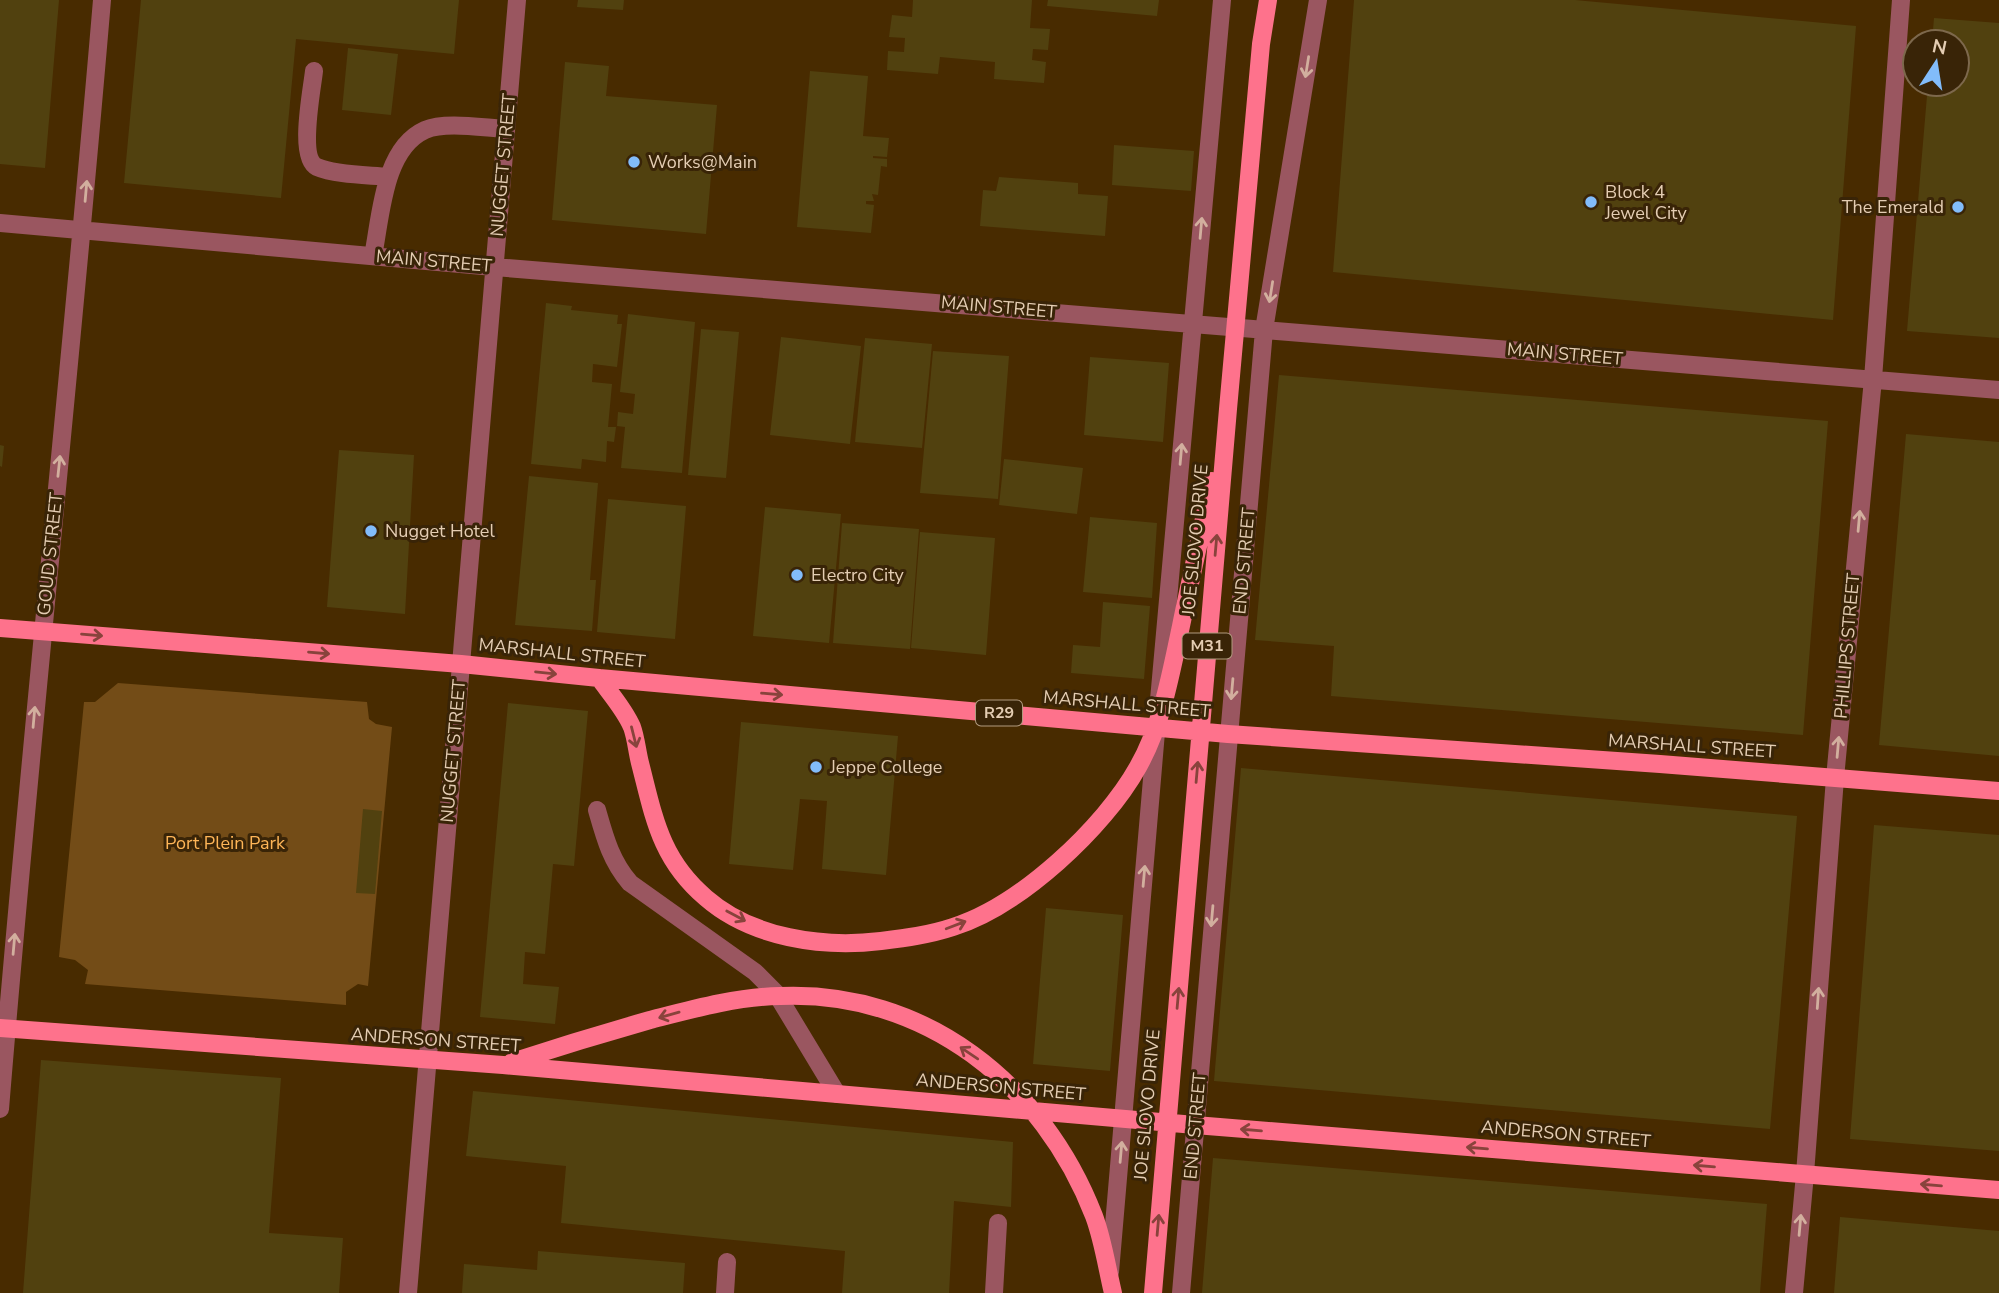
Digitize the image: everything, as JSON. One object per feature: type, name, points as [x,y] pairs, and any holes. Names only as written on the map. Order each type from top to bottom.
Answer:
[{"type":"main road","name":"JOE SLOVO DRIVE","points":[[1153,1293],[1228,409],[1261,44],[1268,0]]},
{"type":"main road","points":[[599,678],[631,725],[656,829],[682,874],[707,899],[734,916],[770,932],[811,942],[856,944],[912,938],[956,926],[1002,903],[1049,871],[1090,831],[1139,766],[1158,721],[1174,659],[1228,409]]},
{"type":"main road","name":"MARSHALL STREET","points":[[0,628],[461,664],[1228,734],[1999,792]]},
{"type":"main road","points":[[503,1065],[587,1037],[735,1000],[780,996],[828,997],[872,1004],[916,1022],[965,1049],[996,1072],[1043,1122],[1073,1168],[1095,1218],[1111,1293]]},
{"type":"main road","name":"ANDERSON STREET","points":[[3,1029],[503,1065],[1195,1125],[1999,1190]]},
{"type":"street","name":"GOUD STREET","points":[[0,1109],[3,1029],[83,231],[102,0]]},
{"type":"street","name":"NUGGET STREET","points":[[408,1293],[517,0]]},
{"type":"street","points":[[1111,1293],[1156,727],[1222,0]]},
{"type":"street","name":"END STREET","points":[[1181,1293],[1264,330],[1318,0]]},
{"type":"street","name":"PHILLIPS STREET","points":[[1794,1293],[1835,778],[1872,379],[1901,0]]},
{"type":"street","points":[[314,71],[307,145],[311,162],[328,170],[388,177]]},
{"type":"street","points":[[373,256],[388,177],[398,154],[409,142],[425,130],[444,126],[506,129]]},
{"type":"street","name":"MAIN STREET","points":[[0,223],[494,267],[1999,390]]},
{"type":"street","points":[[597,810],[608,850],[629,883],[755,972],[776,993],[836,1094]]},
{"type":"street","points":[[994,1293],[998,1223]]},
{"type":"street","points":[[725,1293],[727,1262]]},
{"type":"green space","name":"Port Plein Park","points":[[118,683],[367,702],[369,719],[376,724],[392,727],[368,986],[358,984],[346,992],[346,1005],[85,984],[88,970],[75,960],[59,957],[84,702],[95,702]]},
{"type":"building","points":[[0,0],[59,0],[45,168],[0,164]]},
{"type":"building","points":[[141,0],[459,0],[454,54],[296,39],[281,198],[124,183]]},
{"type":"building","points":[[578,0],[624,0],[623,10],[577,7]]},
{"type":"building","points":[[913,0],[1032,0],[1030,28],[1050,29],[1048,50],[1033,49],[1032,60],[1046,62],[1044,83],[994,79],[995,62],[940,57],[938,74],[887,70],[888,51],[904,52],[905,38],[889,37],[892,15],[912,17]]},
{"type":"building","points":[[1048,0],[1159,0],[1157,16],[1047,6]]},
{"type":"building","name":"Block 4 Jewel City","points":[[1354,0],[1575,0],[1856,26],[1833,320],[1333,272]]},
{"type":"building","name":"The Emerald","points":[[1934,18],[1999,23],[1999,338],[1907,331],[1927,98],[1971,98],[1971,28],[1933,28]]},
{"type":"building","points":[[348,48],[398,54],[391,115],[342,110]]},
{"type":"building","name":"Works@Main","points":[[565,62],[609,66],[606,96],[717,105],[706,234],[552,220]]},
{"type":"building","points":[[810,71],[868,76],[863,136],[889,138],[887,157],[873,156],[887,159],[887,167],[881,166],[878,195],[872,194],[874,201],[866,201],[866,204],[874,205],[871,233],[797,227]]},
{"type":"building","points":[[1114,145],[1194,151],[1191,191],[1112,185]]},
{"type":"building","points":[[999,177],[1078,183],[1078,194],[1108,196],[1105,236],[980,226],[983,190],[996,191]]},
{"type":"building","points":[[546,303],[572,306],[571,310],[618,315],[617,324],[622,324],[617,367],[593,364],[592,382],[612,384],[608,427],[616,427],[614,442],[607,441],[606,462],[582,459],[581,469],[531,464]]},
{"type":"building","points":[[628,314],[695,322],[682,473],[621,468],[625,427],[617,426],[618,412],[633,414],[635,394],[620,392]]},
{"type":"building","points":[[701,329],[739,332],[726,478],[688,475]]},
{"type":"building","points":[[781,337],[861,346],[850,444],[770,435]]},
{"type":"building","points":[[865,338],[932,344],[922,448],[855,442]]},
{"type":"building","points":[[933,351],[1009,356],[998,499],[920,493]]},
{"type":"building","points":[[1090,357],[1169,363],[1163,442],[1084,435]]},
{"type":"building","points":[[1279,375],[1828,421],[1803,735],[1331,696],[1334,646],[1255,640]]},
{"type":"building","points":[[1906,434],[1999,442],[1999,756],[1879,745]]},
{"type":"building","points":[[0,445],[4,446],[2,467],[0,466]]},
{"type":"building","name":"Nugget Hotel","points":[[339,450],[414,455],[405,614],[327,607]]},
{"type":"building","points":[[1004,459],[1083,468],[1077,514],[999,505]]},
{"type":"building","points":[[529,476],[598,483],[590,580],[596,580],[592,631],[515,625]]},
{"type":"building","points":[[608,499],[686,506],[675,639],[597,632]]},
{"type":"building","name":"Electro City","points":[[765,507],[841,514],[829,643],[753,636]]},
{"type":"building","points":[[1090,517],[1157,523],[1152,598],[1083,592]]},
{"type":"building","points":[[842,523],[919,529],[910,649],[833,643]]},
{"type":"building","points":[[920,532],[995,538],[986,655],[911,648]]},
{"type":"building","points":[[1103,602],[1150,606],[1144,679],[1071,673],[1073,645],[1100,647]]},
{"type":"building","points":[[508,703],[588,711],[574,866],[553,864],[545,954],[525,952],[523,984],[559,987],[555,1024],[480,1017]]},
{"type":"building","name":"Jeppe College","points":[[741,722],[898,736],[886,875],[822,869],[827,801],[800,799],[793,870],[729,864]]},
{"type":"building","points":[[1241,768],[1797,816],[1770,1129],[1214,1081]]},
{"type":"building","points":[[363,809],[382,811],[375,894],[356,893]]},
{"type":"building","points":[[1874,825],[1999,835],[1999,1151],[1850,1139]]},
{"type":"building","points":[[1046,908],[1123,915],[1110,1071],[1033,1064]]},
{"type":"building","points":[[41,1060],[281,1078],[269,1233],[343,1238],[339,1293],[23,1293]]},
{"type":"building","points":[[473,1091],[1013,1142],[1011,1207],[954,1201],[949,1293],[842,1293],[845,1251],[561,1223],[566,1166],[466,1156]]},
{"type":"building","points":[[1213,1158],[1767,1204],[1760,1293],[1202,1293]]},
{"type":"building","points":[[1840,1217],[1999,1231],[1999,1293],[1834,1293]]},
{"type":"building","points":[[538,1251],[685,1263],[683,1293],[462,1293],[464,1264],[537,1270]]},
{"type":"place","name":"Works@Main","points":[[634,162]]},
{"type":"place","name":"Block 4 Jewel City","points":[[1591,202]]},
{"type":"place","name":"The Emerald","points":[[1958,207]]},
{"type":"place","name":"Nugget Hotel","points":[[371,531]]},
{"type":"place","name":"Electro City","points":[[797,575]]},
{"type":"place","name":"Jeppe College","points":[[816,767]]}]
